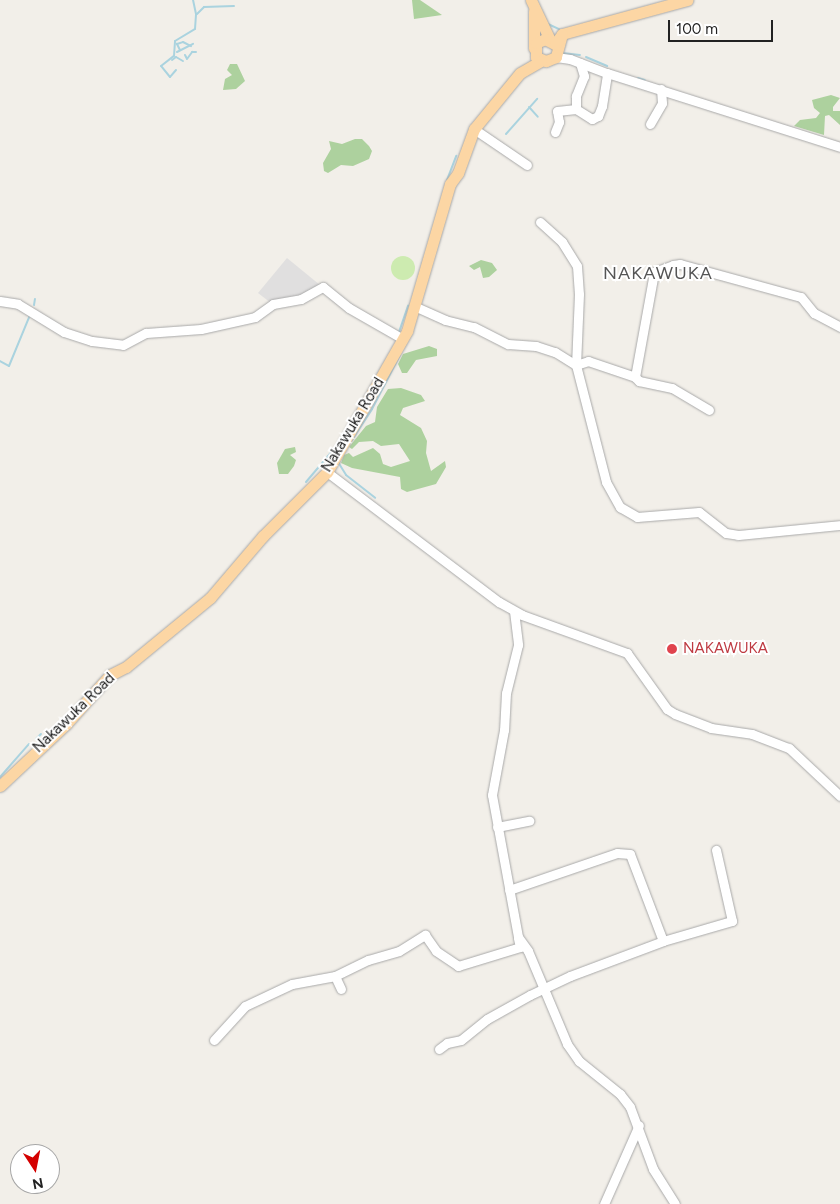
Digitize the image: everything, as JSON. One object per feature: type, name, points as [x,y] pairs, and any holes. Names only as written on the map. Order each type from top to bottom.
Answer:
[{"type":"main road","points":[[533,3],[550,40],[555,44],[562,34],[687,0]]},
{"type":"main road","points":[[533,3],[536,53]]},
{"type":"main road","points":[[536,53],[556,57],[562,34]]},
{"type":"main road","points":[[536,53],[540,40],[550,40]]},
{"type":"main road","name":"Nakawuka Road","points":[[0,786],[66,724],[110,675],[126,667],[210,598],[263,536],[327,472],[403,338],[450,184],[458,173],[474,129],[536,53]]},
{"type":"street","points":[[556,57],[580,63],[840,147]]},
{"type":"street","points":[[576,109],[576,96],[584,76],[580,63]]},
{"type":"street","points":[[555,132],[558,128],[557,111],[576,109],[592,119],[598,116],[607,73]]},
{"type":"street","points":[[650,124],[662,103],[662,89]]},
{"type":"street","points":[[474,129],[527,165]]},
{"type":"street","points":[[540,222],[562,242],[577,266],[580,294],[576,366],[606,482],[627,513],[645,517],[699,512],[726,533],[738,535],[840,525]]},
{"type":"street","points":[[635,377],[654,272],[673,265],[680,264],[801,297],[814,313],[840,328]]},
{"type":"street","points":[[0,301],[18,304],[64,332],[92,341],[123,345],[146,333],[201,329],[255,317],[274,304],[301,299],[323,287],[349,308],[403,338]]},
{"type":"street","points":[[414,306],[445,320],[474,327],[508,344],[555,352],[576,366]]},
{"type":"street","points":[[576,366],[588,361],[635,377],[638,381],[672,388],[689,395],[709,410]]},
{"type":"street","points":[[327,472],[431,552],[514,611],[627,653],[667,709],[711,728],[752,734],[789,748],[840,796]]},
{"type":"street","points":[[214,1040],[245,1006],[292,984],[335,976],[368,960],[399,951],[426,936],[436,951],[458,966],[520,947],[492,795],[504,730],[506,693],[518,645],[514,611]]},
{"type":"street","points":[[497,827],[529,822]]},
{"type":"street","points":[[439,1050],[447,1043],[461,1040],[487,1019],[542,990],[663,941],[732,921],[716,850]]},
{"type":"street","points":[[509,890],[618,853],[630,854],[663,941]]},
{"type":"street","points":[[518,937],[528,951],[542,990],[567,1044],[594,1076],[620,1094],[639,1124],[653,1169],[675,1204]]},
{"type":"street","points":[[335,976],[341,989]]},
{"type":"street","points":[[604,1204],[639,1124]]},
{"type":"shaded area","points":[[287,258],[320,285],[306,294],[271,303],[258,293]]},
{"type":"green space","points":[[412,0],[420,0],[442,15],[414,19]]},
{"type":"green space","points":[[230,64],[237,64],[245,81],[236,89],[223,90],[225,79],[232,75],[227,70]]},
{"type":"green space","points":[[831,95],[840,98],[833,107],[833,111],[840,111],[840,125],[829,115],[825,116],[824,135],[794,126],[800,120],[816,118],[820,113],[814,108],[812,100]]},
{"type":"green space","points":[[355,139],[362,139],[369,146],[372,151],[369,159],[353,166],[341,165],[328,173],[324,171],[323,163],[331,149],[329,141],[342,144]]},
{"type":"green space","points":[[403,256],[411,260],[415,268],[411,276],[403,280],[395,276],[391,268],[395,260]]},
{"type":"green space","points":[[481,260],[492,263],[497,270],[489,277],[483,278],[480,267],[474,270],[469,266]]},
{"type":"green space","points":[[429,346],[437,349],[437,356],[416,360],[407,373],[402,373],[398,364],[403,354]]},
{"type":"green space","points":[[401,388],[421,395],[425,401],[403,408],[400,415],[421,428],[427,441],[426,453],[431,471],[445,461],[446,467],[436,484],[407,492],[401,489],[400,477],[352,468],[341,463],[344,455],[349,453],[353,457],[373,448],[380,454],[383,464],[391,467],[410,461],[399,444],[381,446],[373,441],[359,442],[352,449],[349,447],[366,426],[375,422],[377,407],[388,389]]},
{"type":"green space","points":[[295,447],[296,452],[290,455],[296,460],[294,466],[288,474],[279,474],[277,463],[285,449]]},
{"type":"waterway","points":[[176,70],[170,77],[161,66],[174,56],[175,41],[195,29],[196,14],[193,0]]},
{"type":"waterway","points":[[197,14],[204,7],[234,6]]},
{"type":"waterway","points":[[548,24],[561,30]]},
{"type":"waterway","points":[[180,50],[177,44],[183,42],[191,46]]},
{"type":"waterway","points":[[177,52],[193,44]]},
{"type":"waterway","points":[[185,55],[187,59],[192,52],[196,52]]},
{"type":"waterway","points":[[562,53],[580,55]]},
{"type":"waterway","points":[[172,60],[176,57],[183,61]]},
{"type":"waterway","points":[[586,57],[607,66]]},
{"type":"waterway","points":[[638,78],[645,80]]},
{"type":"waterway","points":[[506,134],[537,99]]},
{"type":"waterway","points":[[529,107],[538,117]]},
{"type":"waterway","points":[[447,180],[456,156]]},
{"type":"waterway","points":[[34,305],[35,299]]},
{"type":"waterway","points":[[399,332],[408,306]]},
{"type":"waterway","points":[[0,361],[9,366],[30,315]]},
{"type":"waterway","points":[[352,440],[372,409],[400,355]]},
{"type":"waterway","points":[[306,482],[334,449]]},
{"type":"waterway","points":[[338,462],[346,475],[375,498]]},
{"type":"waterway","points":[[36,739],[41,734]]},
{"type":"waterway","points":[[0,777],[29,744]]},
{"type":"place","name":"NAKAWUKA","points":[[672,649]]},
{"type":"district","name":"NAKAWUKA","points":[[658,273]]}]
